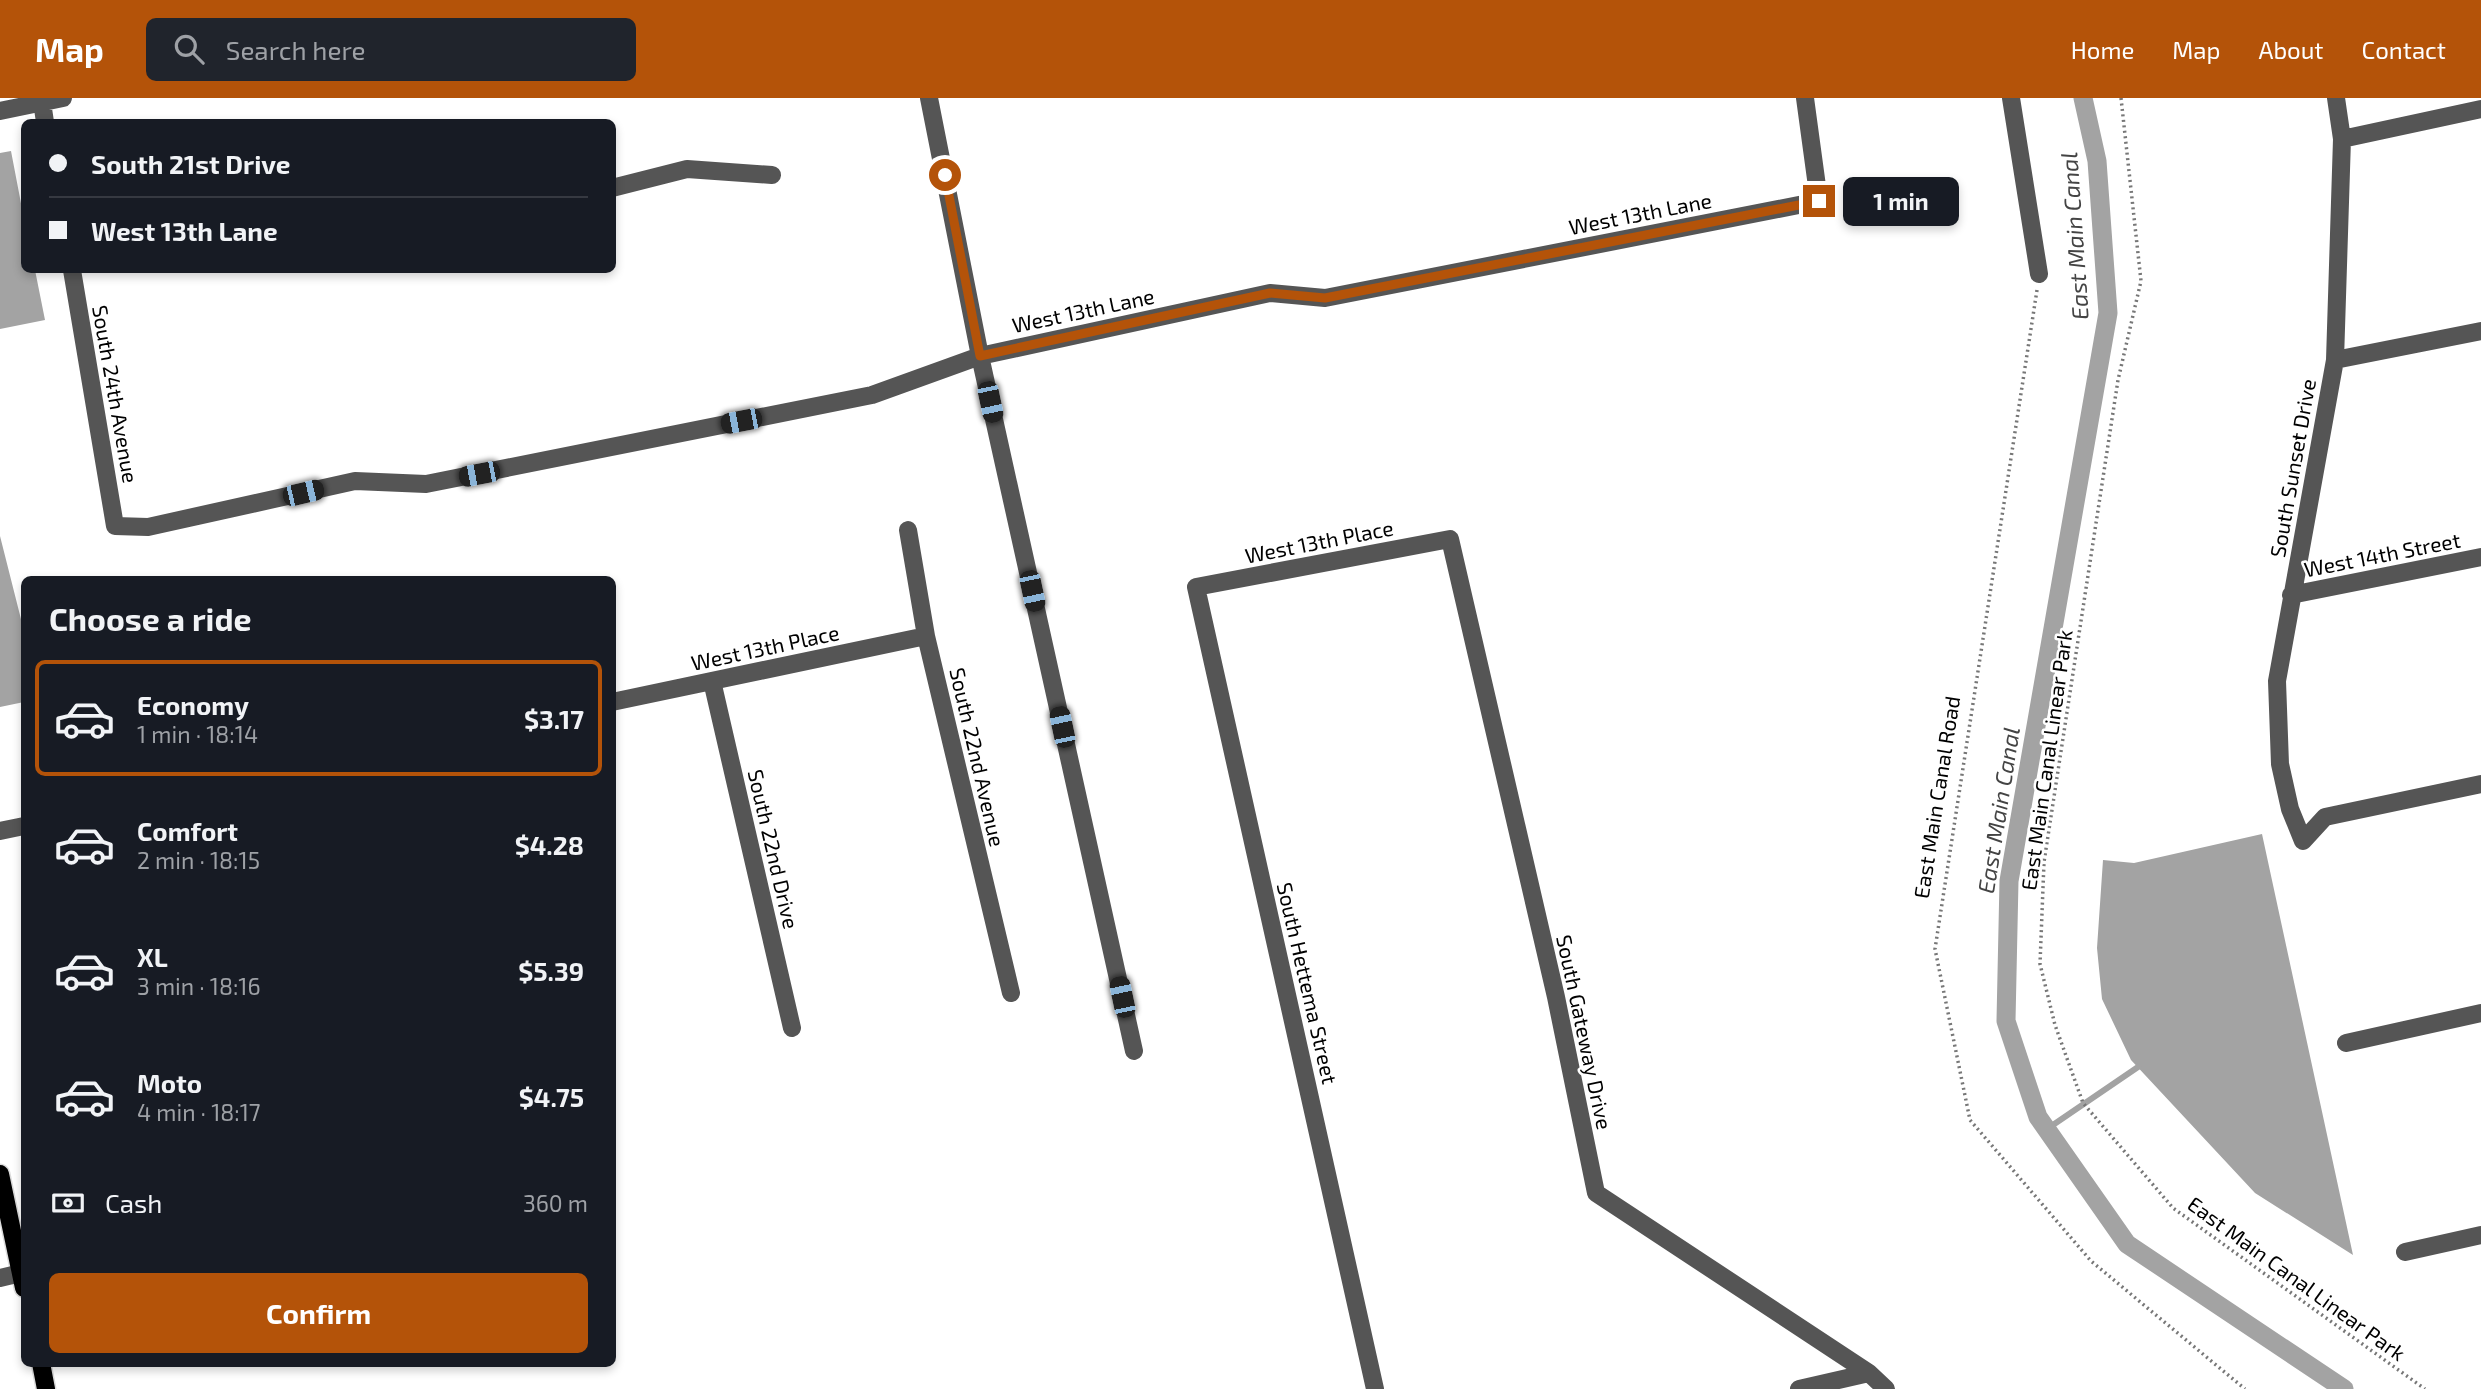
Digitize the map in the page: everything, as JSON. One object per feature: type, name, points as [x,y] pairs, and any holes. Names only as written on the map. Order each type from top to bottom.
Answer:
[{"type":"main road","points":[[0,1174],[21,1272]]},
{"type":"main road","points":[[42,1367],[46,1389]]},
{"type":"street","points":[[0,111],[63,98]]},
{"type":"street","points":[[929,98],[980,356],[1134,1051]]},
{"type":"street","name":"West 13th Lane","points":[[115,526],[148,527],[355,481],[426,484],[440,482],[872,395],[980,356],[1270,293],[1325,298],[1819,201],[1805,98]]},
{"type":"street","points":[[2011,98],[2039,274]]},
{"type":"street","name":"South Sunset Drive","points":[[2336,98],[2342,139],[2335,360],[2277,681],[2280,764],[2290,809],[2303,841],[2325,817],[2481,784]]},
{"type":"street","points":[[42,103],[45,119]]},
{"type":"street","points":[[2342,139],[2481,109]]},
{"type":"street","points":[[616,187],[687,169],[772,175]]},
{"type":"street","name":"South 24th Avenue","points":[[73,273],[115,526]]},
{"type":"street","points":[[2335,360],[2481,331]]},
{"type":"street","name":"South 22nd Avenue","points":[[908,530],[926,636],[1011,993]]},
{"type":"street","name":"West 13th Place","points":[[1196,587],[1450,539]]},
{"type":"street","name":"South Gateway Drive","points":[[1450,539],[1553,984],[1596,1193],[1869,1373],[1886,1389]]},
{"type":"street","name":"West 14th Street","points":[[2291,595],[2481,557]]},
{"type":"street","name":"South Hettema Street","points":[[1196,587],[1375,1389]]},
{"type":"street","name":"West 13th Place","points":[[616,701],[926,636]]},
{"type":"street","name":"South 22nd Drive","points":[[712,681],[792,1028]]},
{"type":"street","points":[[0,831],[21,827]]},
{"type":"street","points":[[2346,1043],[2481,1013]]},
{"type":"street","points":[[2404,1252],[2481,1235]]},
{"type":"street","points":[[0,1278],[21,1281]]},
{"type":"street","points":[[1799,1389],[1869,1373]]},
{"type":"path","name":"East Main Canal Linear Park","points":[[2122,98],[2141,281],[2118,380],[2044,862],[2040,964],[2055,1025],[2083,1103],[2173,1209],[2425,1389]]},
{"type":"path","name":"East Main Canal Road","points":[[2039,274],[1935,949],[1970,1121],[2091,1261],[2245,1389]]},
{"type":"shaded area","points":[[11,151],[21,203],[21,273],[36,273],[45,320],[0,329],[0,153]]},
{"type":"shaded area","points":[[0,536],[21,619],[21,703],[0,707]]},
{"type":"shaded area","points":[[2262,834],[2353,1255],[2255,1193],[2131,1060],[2102,999],[2097,948],[2103,860],[2134,863]]},
{"type":"waterway","name":"East Main Canal","points":[[2083,98],[2097,161],[2108,313],[2009,881],[2006,1021],[2038,1117],[2127,1244],[2344,1389]]},
{"type":"waterway","points":[[2047,1129],[2138,1067]]},
{"type":"route","points":[[945,175],[980,356],[1270,293],[1325,298],[1819,201]]}]
